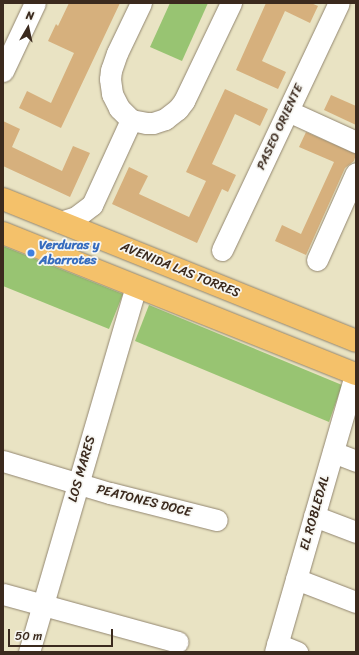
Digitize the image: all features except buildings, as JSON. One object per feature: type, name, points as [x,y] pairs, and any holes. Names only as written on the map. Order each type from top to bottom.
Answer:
[{"type":"main road","name":"AVENIDA LAS TORRES","points":[[3,200],[356,341]]},
{"type":"main road","points":[[3,233],[356,374]]},
{"type":"main road","points":[[159,295],[167,291],[172,283],[174,274],[172,267]]},
{"type":"street","points":[[3,71],[35,3]]},
{"type":"street","points":[[141,3],[117,53],[110,79],[115,101],[131,120],[153,123],[165,119],[178,109],[184,101],[231,3]]},
{"type":"street","name":"PASEO ORIENTE","points":[[222,250],[339,3]]},
{"type":"street","points":[[288,111],[356,142]]},
{"type":"street","points":[[60,222],[76,217],[92,205],[131,120]]},
{"type":"street","points":[[317,260],[356,173]]},
{"type":"street","points":[[92,205],[95,225],[101,238]]},
{"type":"street","name":"LOS MARES","points":[[29,652],[136,286]]},
{"type":"street","name":"EL ROBLEDAL","points":[[276,648],[356,374]]},
{"type":"street","points":[[333,452],[356,462]]},
{"type":"street","name":"PEATONES DOCE","points":[[3,461],[78,483],[217,520]]},
{"type":"street","points":[[314,516],[356,532]]},
{"type":"street","points":[[296,579],[356,602]]},
{"type":"street","points":[[3,594],[178,642]]},
{"type":"street","points":[[276,648],[297,652]]},
{"type":"green space","points":[[170,3],[208,3],[182,61],[150,47]]},
{"type":"green space","points":[[3,246],[123,294],[109,329],[3,286]]},
{"type":"green space","points":[[149,305],[342,385],[329,422],[135,341]]},
{"type":"place","name":"Verduras y Abarrotes","points":[[31,253]]}]
